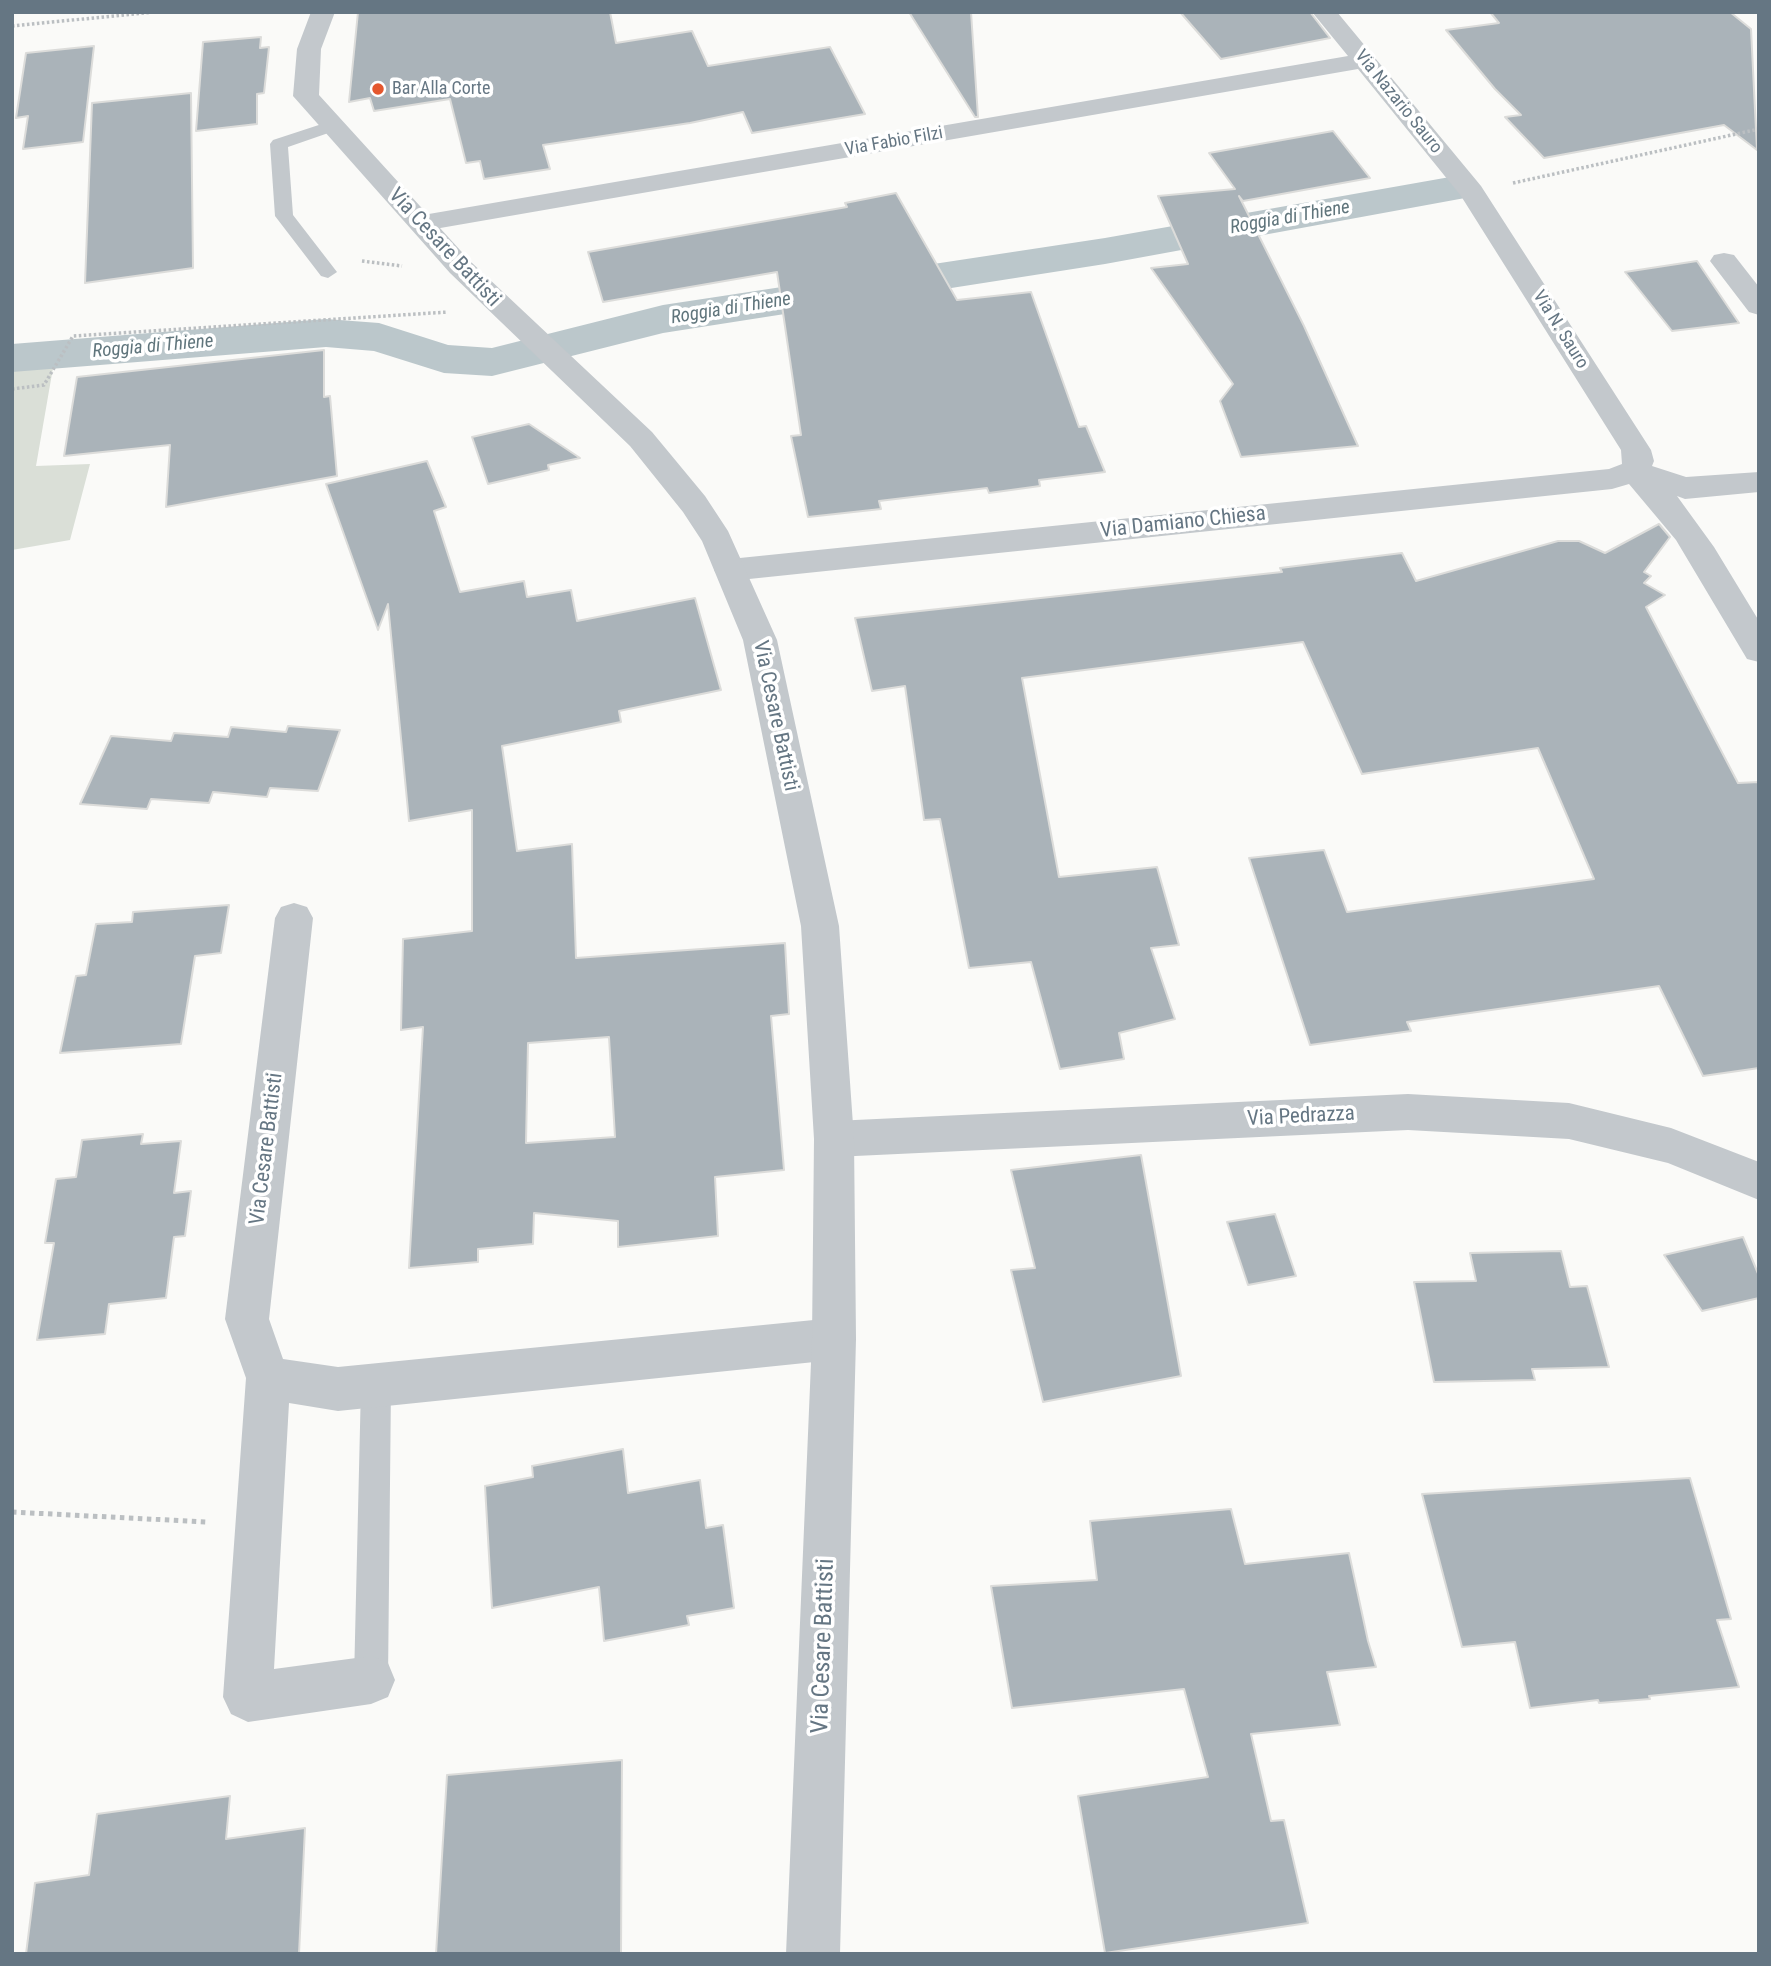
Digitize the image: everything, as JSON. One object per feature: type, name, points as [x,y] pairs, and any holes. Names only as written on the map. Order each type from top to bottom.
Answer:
[{"type":"street","name":"Via Cesare Battisti","points":[[323,12],[309,49],[306,96],[331,126],[424,223],[460,267],[649,448],[694,504],[717,539],[760,640],[820,926],[834,1139],[834,1339],[813,1954]]},
{"type":"street","name":"Via Nazario Sauro","points":[[1324,12],[1472,192]]},
{"type":"street","name":"Via Fabio Filzi","points":[[424,223],[1364,61]]},
{"type":"street","name":"Via N. Sauro","points":[[1472,192],[1636,450],[1639,461],[1634,471]]},
{"type":"street","points":[[1724,261],[1759,306]]},
{"type":"street","points":[[1634,471],[1685,488],[1759,482]]},
{"type":"street","points":[[1634,471],[1676,514],[1759,650]]},
{"type":"street","name":"Via Damiano Chiesa","points":[[730,570],[1612,478],[1634,471]]},
{"type":"street","name":"Via Cesare Battisti","points":[[294,918],[247,1319],[268,1378],[248,1697],[371,1680]]},
{"type":"street","name":"Via Pedrazza","points":[[834,1139],[1408,1112],[1569,1121],[1671,1146],[1759,1181]]},
{"type":"street","points":[[268,1378],[338,1389],[834,1339]]},
{"type":"lane","points":[[328,272],[284,216],[279,144],[331,126]]},
{"type":"lane","points":[[371,1680],[376,1385]]},
{"type":"path","points":[[12,26],[154,12]]},
{"type":"path","points":[[1472,192],[1759,129]]},
{"type":"path","points":[[328,272],[360,261],[400,265],[410,269]]},
{"type":"path","points":[[440,302],[446,312]]},
{"type":"path","points":[[12,389],[44,385],[74,336],[446,312],[507,314]]},
{"type":"path","points":[[12,1512],[259,1525]]},
{"type":"shaded area","points":[[54,362],[36,466],[90,464],[70,540],[12,550],[12,365]]},
{"type":"building","points":[[358,12],[610,12],[616,43],[692,31],[708,66],[830,47],[865,114],[752,133],[743,112],[690,123],[543,145],[550,169],[484,179],[480,161],[466,163],[450,99],[374,111],[370,98],[349,102]]},
{"type":"building","points":[[909,12],[971,12],[978,117],[975,117]]},
{"type":"building","points":[[1180,12],[1310,12],[1330,38],[1221,59]]},
{"type":"building","points":[[1490,12],[1730,12],[1751,29],[1757,150],[1724,125],[1544,158],[1505,117],[1521,115],[1495,89],[1446,30],[1499,23]]},
{"type":"building","points":[[261,37],[260,48],[269,47],[264,93],[257,94],[257,124],[196,131],[203,42]]},
{"type":"building","points":[[94,46],[83,142],[23,149],[28,116],[16,118],[26,53]]},
{"type":"building","points":[[191,93],[193,268],[85,283],[92,103]]},
{"type":"building","points":[[1333,131],[1370,178],[1243,201],[1239,196],[1304,326],[1358,446],[1241,457],[1220,401],[1233,384],[1151,268],[1188,264],[1158,196],[1235,189],[1209,153]]},
{"type":"building","points":[[896,193],[957,300],[1031,292],[1079,427],[1086,426],[1105,472],[1039,480],[1040,486],[989,493],[987,488],[879,501],[881,509],[808,517],[791,436],[801,435],[777,272],[603,302],[588,252],[847,207],[845,203]]},
{"type":"building","points":[[1697,261],[1739,323],[1672,331],[1625,272]]},
{"type":"building","points":[[324,350],[324,397],[330,396],[337,476],[166,507],[170,445],[64,456],[77,377]]},
{"type":"building","points":[[529,424],[580,458],[548,465],[549,470],[488,484],[472,437]]},
{"type":"building","points":[[427,461],[446,507],[434,511],[460,592],[524,581],[527,597],[571,590],[577,621],[695,598],[721,690],[619,711],[621,722],[502,746],[517,851],[572,844],[576,958],[785,943],[789,1014],[771,1016],[784,1170],[715,1177],[718,1236],[618,1247],[618,1221],[534,1213],[533,1244],[478,1249],[478,1262],[409,1268],[423,1027],[401,1030],[403,939],[472,931],[472,810],[409,821],[388,604],[378,630],[326,484]],"holes":[[[609,1037],[615,1137],[526,1143],[528,1043]]]},
{"type":"building","points":[[1659,524],[1670,537],[1644,572],[1651,576],[1644,583],[1665,595],[1646,607],[1738,783],[1759,782],[1759,1068],[1703,1076],[1659,986],[1407,1022],[1411,1031],[1310,1045],[1249,858],[1324,850],[1347,912],[1594,879],[1538,748],[1362,774],[1303,642],[1022,678],[1059,877],[1157,867],[1179,945],[1151,948],[1175,1019],[1119,1033],[1124,1059],[1060,1069],[1031,962],[969,968],[940,819],[924,820],[905,686],[872,691],[855,618],[1282,572],[1280,568],[1402,553],[1416,581],[1558,541],[1579,541],[1605,553]]},
{"type":"building","points":[[288,726],[340,730],[318,791],[270,788],[267,797],[213,792],[209,803],[151,799],[147,809],[80,804],[111,736],[171,741],[174,733],[228,737],[231,727],[286,732]]},
{"type":"building","points":[[229,905],[221,953],[195,956],[181,1044],[60,1053],[76,976],[86,975],[96,924],[132,922],[133,912]]},
{"type":"building","points":[[143,1134],[141,1144],[181,1141],[174,1193],[191,1191],[185,1236],[174,1237],[166,1298],[109,1304],[105,1334],[37,1340],[54,1243],[45,1243],[56,1179],[76,1177],[82,1140]]},
{"type":"building","points":[[1141,1155],[1181,1376],[1043,1402],[1011,1270],[1035,1268],[1011,1170]]},
{"type":"building","points":[[1275,1214],[1296,1276],[1248,1285],[1227,1222]]},
{"type":"building","points":[[1743,1237],[1759,1276],[1759,1298],[1702,1311],[1664,1255]]},
{"type":"building","points":[[1561,1251],[1570,1287],[1587,1286],[1609,1367],[1532,1369],[1535,1380],[1434,1382],[1414,1282],[1476,1281],[1470,1253]]},
{"type":"building","points":[[623,1449],[628,1493],[700,1480],[706,1528],[723,1525],[734,1608],[687,1616],[689,1625],[604,1641],[599,1587],[492,1608],[485,1486],[533,1477],[532,1466]]},
{"type":"building","points":[[1690,1478],[1731,1619],[1717,1620],[1739,1687],[1649,1696],[1650,1699],[1599,1703],[1598,1700],[1530,1708],[1515,1642],[1462,1647],[1422,1494]]},
{"type":"building","points":[[1231,1509],[1245,1564],[1349,1553],[1376,1667],[1327,1672],[1340,1725],[1251,1734],[1271,1821],[1284,1820],[1308,1923],[1105,1953],[1078,1796],[1208,1777],[1184,1689],[1012,1708],[991,1586],[1097,1580],[1090,1521]]},
{"type":"building","points":[[622,1760],[621,1954],[436,1954],[447,1775]]},
{"type":"building","points":[[230,1796],[226,1839],[305,1828],[299,1954],[26,1954],[35,1883],[89,1875],[97,1814]]},
{"type":"waterway","name":"Roggia di Thiene","points":[[12,358],[326,333],[379,337],[444,359],[492,362],[663,319],[1105,251],[1450,189]]},
{"type":"place","name":"Bar Alla Corte","points":[[378,89]]}]
